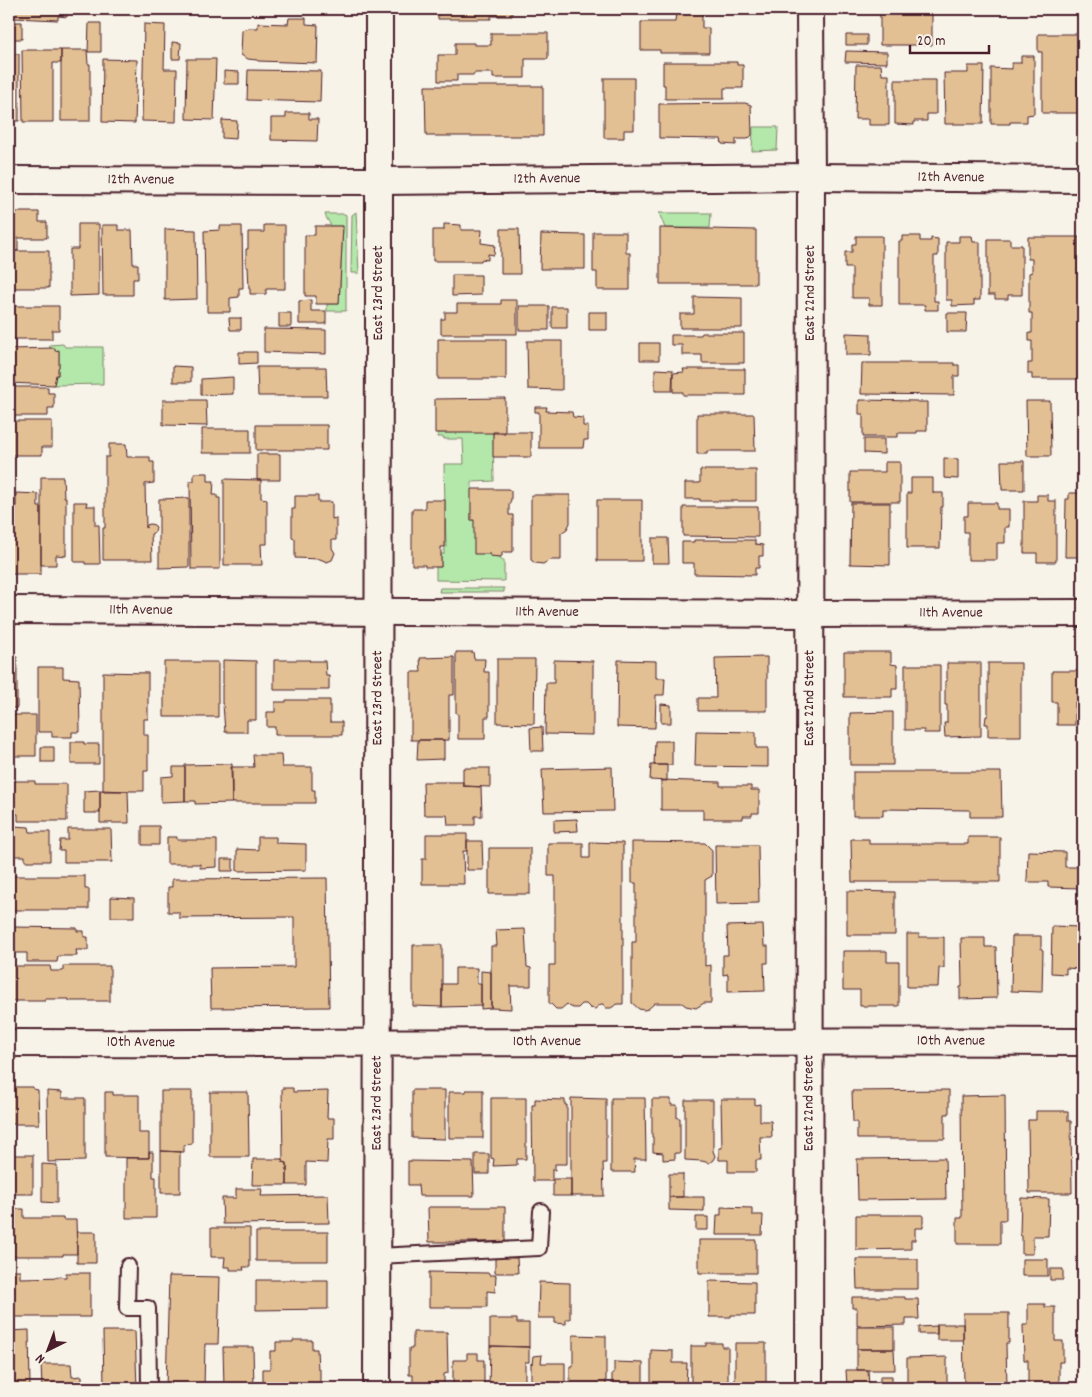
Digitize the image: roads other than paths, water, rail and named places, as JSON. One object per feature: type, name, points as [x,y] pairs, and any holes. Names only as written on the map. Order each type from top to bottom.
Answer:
[{"type":"street","name":"East 23rd Street","points":[[377,1388],[379,9]]},
{"type":"street","name":"East 22nd Street","points":[[809,1388],[810,9]]},
{"type":"street","name":"12th Avenue","points":[[9,180],[379,181],[811,177],[1083,179]]},
{"type":"street","name":"11th Avenue","points":[[9,610],[810,614],[1083,612]]},
{"type":"street","name":"10th Avenue","points":[[9,1044],[377,1044],[810,1040],[1083,1042]]},
{"type":"lane","points":[[377,1256],[539,1248],[541,1211]]},
{"type":"lane","points":[[128,1266],[127,1308],[148,1308],[149,1388]]}]
